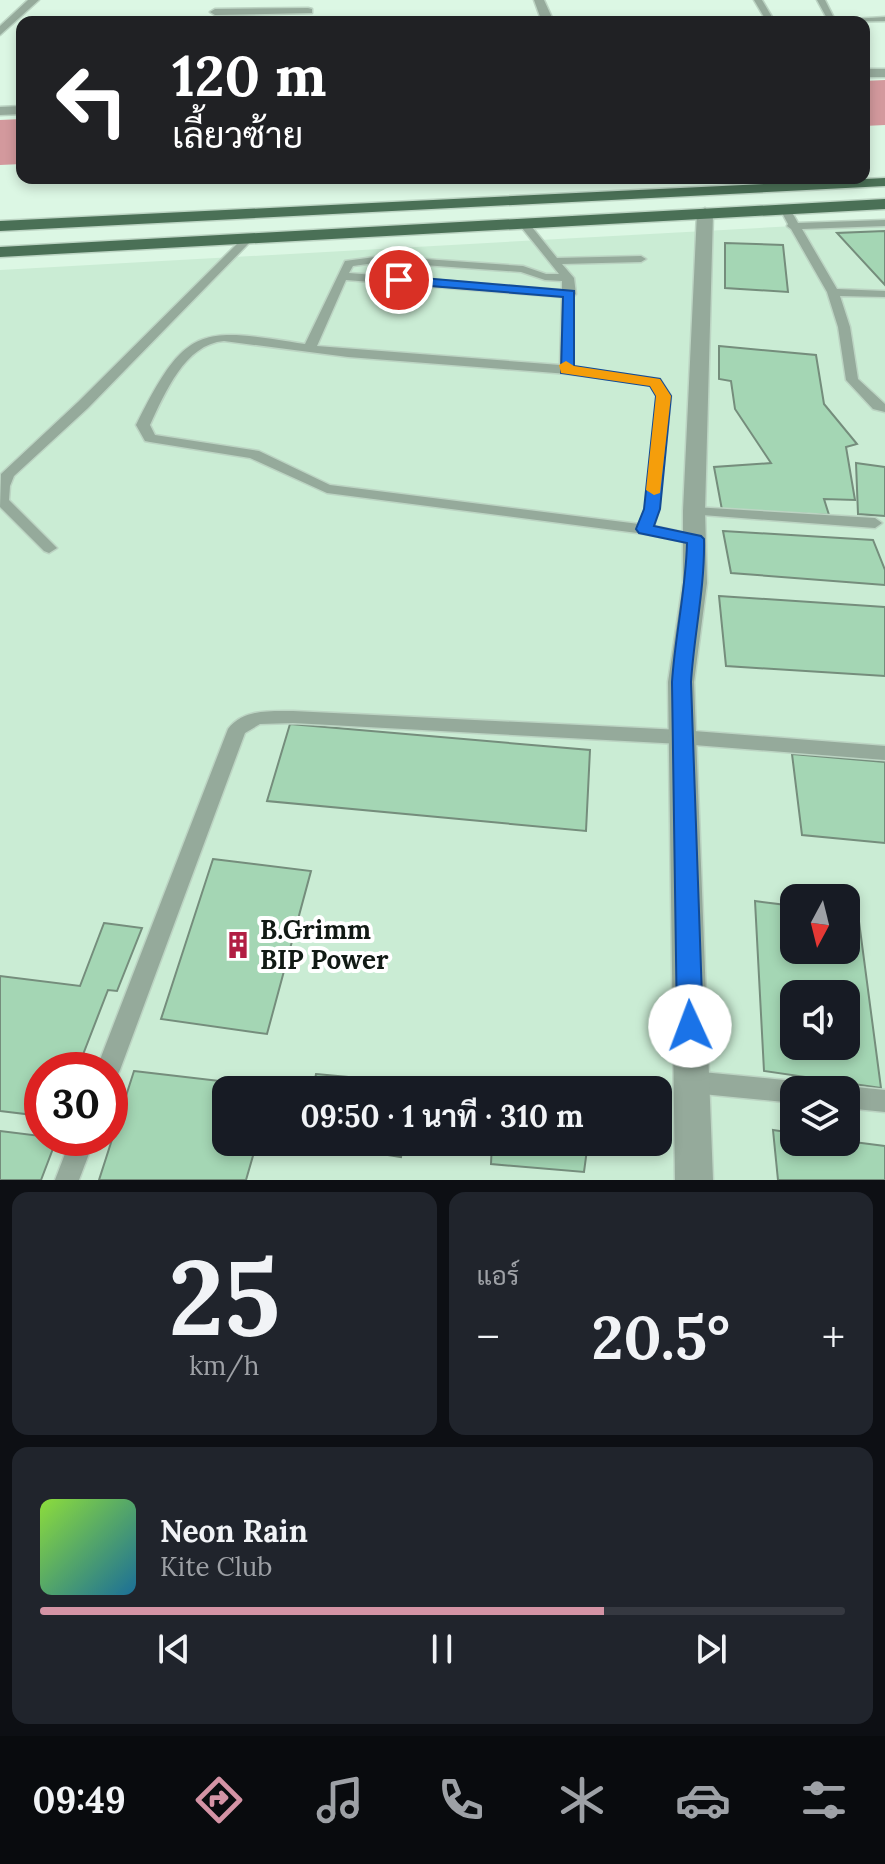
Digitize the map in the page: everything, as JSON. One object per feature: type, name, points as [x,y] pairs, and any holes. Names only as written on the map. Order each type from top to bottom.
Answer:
[{"type":"main road","points":[[0,226],[845,184]]},
{"type":"main road","points":[[0,252],[885,204]]},
{"type":"street","points":[[17,16],[34,0]]},
{"type":"street","points":[[215,11],[308,11]]},
{"type":"street","points":[[0,32],[16,17]]},
{"type":"street","points":[[694,1180],[681,737],[683,657],[695,583],[694,511],[705,213]]},
{"type":"lane","points":[[785,209],[792,226],[833,292],[844,327],[852,380],[878,406],[885,408]]},
{"type":"lane","points":[[523,223],[568,278],[566,370]]},
{"type":"lane","points":[[792,226],[885,223]]},
{"type":"lane","points":[[49,548],[2,501],[8,474],[83,405],[246,241]]},
{"type":"lane","points":[[309,349],[349,263],[382,259],[523,269],[545,277],[568,278]]},
{"type":"lane","points":[[556,261],[641,259]]},
{"type":"lane","points":[[342,276],[570,294]]},
{"type":"lane","points":[[833,292],[885,294]]},
{"type":"lane","points":[[645,529],[652,509],[664,396],[655,382],[566,370],[309,349],[237,338],[205,339],[191,348],[151,407],[143,425],[150,438],[254,454],[327,489],[645,529],[695,539]]},
{"type":"lane","points":[[694,511],[875,523]]},
{"type":"lane","points":[[115,1052],[237,729],[257,718],[293,717],[681,737],[885,753]]},
{"type":"lane","points":[[692,1082],[780,1091]]},
{"type":"lane","points":[[860,1098],[885,1101]]},
{"type":"lane","points":[[67,1180],[76,1156]]},
{"type":"shaded area","points":[[885,80],[885,125],[870,126],[870,81]]},
{"type":"shaded area","points":[[16,119],[16,164],[0,165],[0,120]]},
{"type":"shaded area","points":[[885,221],[885,1180],[0,1180],[0,270]]},
{"type":"building","points":[[885,231],[885,285],[837,233]]},
{"type":"building","points":[[725,243],[783,245],[788,292],[725,288]]},
{"type":"building","points":[[719,346],[816,355],[824,404],[857,444],[846,447],[855,500],[824,499],[829,515],[722,510],[714,467],[771,463],[735,409],[731,381],[719,379]]},
{"type":"building","points":[[856,463],[885,467],[885,516],[858,514]]},
{"type":"building","points":[[723,531],[873,540],[885,570],[885,585],[731,573]]},
{"type":"building","points":[[719,596],[885,607],[885,676],[726,666]]},
{"type":"building","points":[[290,724],[590,750],[586,831],[267,801]]},
{"type":"building","points":[[792,754],[885,762],[885,843],[802,835]]},
{"type":"building","name":"B.Grimm BIP Power","points":[[213,859],[311,871],[267,1034],[161,1019]]},
{"type":"building","points":[[755,901],[780,904],[780,964],[860,964],[860,929],[881,1088],[860,1085],[860,1076],[798,1076],[764,1071]]},
{"type":"building","points":[[104,923],[142,928],[117,991],[108,990],[84,1052],[24,1052],[24,1114],[0,1111],[0,976],[80,986]]},
{"type":"building","points":[[134,1071],[212,1080],[212,1156],[253,1156],[246,1180],[99,1180],[107,1156],[128,1156],[128,1090]]},
{"type":"building","points":[[773,1130],[780,1131],[780,1156],[860,1156],[860,1143],[885,1146],[885,1180],[778,1180]]},
{"type":"building","points":[[0,1131],[24,1134],[24,1156],[50,1156],[41,1180],[0,1180]]},
{"type":"building","points":[[491,1156],[586,1156],[584,1172],[491,1164]]},
{"type":"slow traffic","points":[[566,365],[566,370],[655,382],[664,396],[654,490]]},
{"type":"place","name":"B.Grimm BIP Power","points":[[238,945]]},
{"type":"route","points":[[399,280],[570,294],[566,370],[655,382],[664,396],[652,509],[645,529],[695,539],[695,583],[681,682],[690,1026]]}]
